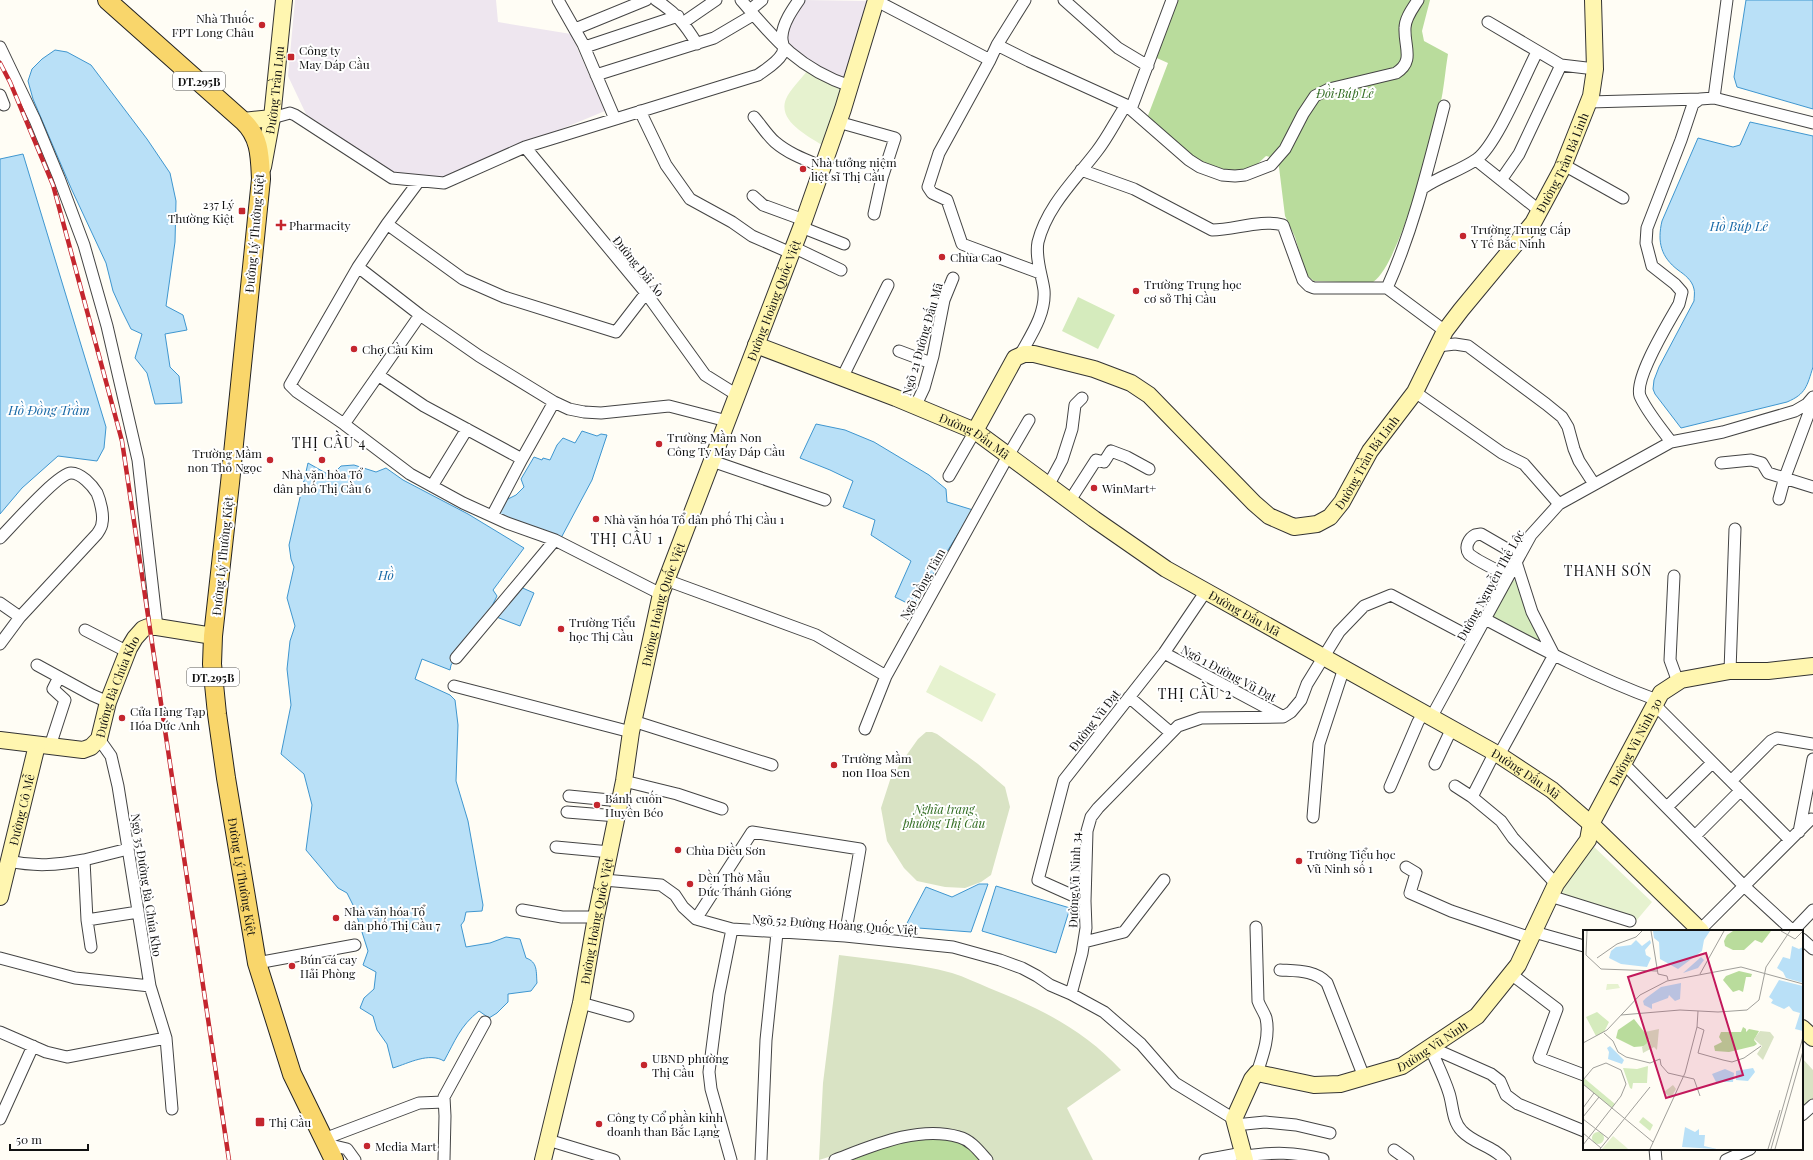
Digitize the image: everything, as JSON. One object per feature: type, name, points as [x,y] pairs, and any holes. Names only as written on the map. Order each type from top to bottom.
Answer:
[{"type":"main road","name":"Đường Lý Thường Kiệt","points":[[107,0],[243,121],[252,131],[257,141],[260,158],[260,179],[230,483],[213,636],[212,664],[217,714],[257,963],[292,1074],[334,1160]]},
{"type":"street","name":"Đường Trần Lựu","points":[[260,179],[272,118],[284,0]]},
{"type":"street","points":[[559,0],[585,47],[615,118]]},
{"type":"street","points":[[575,29],[646,0]]},
{"type":"street","points":[[656,0],[681,19],[697,44]]},
{"type":"street","points":[[585,47],[681,19],[716,0]]},
{"type":"street","points":[[741,0],[784,48],[813,70],[850,86]]},
{"type":"street","points":[[596,75],[714,38],[752,13],[762,0]]},
{"type":"street","points":[[243,121],[272,118],[290,113],[392,178],[444,183],[525,147],[758,75],[778,59],[784,48],[781,38],[784,26],[799,0]]},
{"type":"street","points":[[876,0],[990,60]]},
{"type":"street","name":"Đường Hoàng Quốc Việt","points":[[543,1160],[581,1003],[596,917],[624,781],[632,726],[664,587],[823,167],[850,86],[876,0]]},
{"type":"street","points":[[1025,0],[997,45],[939,153],[928,187],[932,193],[947,200],[962,244],[1040,273]]},
{"type":"street","points":[[1064,0],[1118,48],[1148,66]]},
{"type":"street","points":[[949,476],[975,432],[1010,365],[1015,358],[1020,355],[1037,326],[1042,309],[1044,291],[1040,273],[1038,244],[1050,211],[1098,150],[1129,107],[1148,66],[1172,0]]},
{"type":"street","points":[[997,45],[1129,107],[1190,160],[1210,172],[1234,176],[1266,168],[1271,165],[1285,149],[1303,114],[1315,96],[1329,89],[1391,75],[1403,69],[1407,62],[1405,28],[1408,17],[1418,0]]},
{"type":"street","name":"Đường Trần Bá Linh","points":[[1020,355],[1029,353],[1094,369],[1131,383],[1148,394],[1262,511],[1278,522],[1294,527],[1317,524],[1330,517],[1342,502],[1370,451],[1415,392],[1445,331],[1533,223],[1564,165],[1589,102],[1594,69],[1593,0]]},
{"type":"street","points":[[1714,98],[1727,0]]},
{"type":"street","points":[[1488,22],[1536,52],[1561,65],[1594,69]]},
{"type":"street","points":[[0,47],[36,120],[59,178],[84,246],[107,326],[138,460],[157,627]]},
{"type":"street","points":[[1423,188],[1432,181],[1476,160],[1483,154],[1496,133],[1536,52]]},
{"type":"street","points":[[1501,180],[1519,154],[1561,65]]},
{"type":"street","points":[[1589,102],[1714,98],[1813,123]]},
{"type":"street","points":[[1671,442],[1641,397],[1639,387],[1644,371],[1677,308],[1682,292],[1675,284],[1652,266],[1647,249],[1646,236],[1651,216],[1681,140],[1693,104],[1700,99]]},
{"type":"street","points":[[1387,288],[1400,259],[1423,188],[1444,106]]},
{"type":"street","points":[[640,111],[666,165],[690,199],[732,222],[752,236],[841,270]]},
{"type":"street","points":[[754,117],[774,142],[797,157],[823,167]]},
{"type":"street","points":[[838,122],[895,138],[882,178],[874,214]]},
{"type":"street","name":"Đường Dải Áo","points":[[525,147],[646,293],[705,375],[737,395]]},
{"type":"street","points":[[1476,160],[1540,210]]},
{"type":"street","points":[[1564,165],[1623,198]]},
{"type":"street","points":[[1081,170],[1134,189],[1212,230],[1223,230],[1274,222],[1283,225],[1303,280],[1309,286],[1314,288],[1387,288],[1445,331]]},
{"type":"street","points":[[419,181],[387,224],[358,268],[290,385],[297,392],[344,424],[410,474],[492,516],[555,540],[664,587],[816,635],[886,676]]},
{"type":"street","points":[[753,196],[764,205],[844,244]]},
{"type":"street","points":[[387,224],[463,279],[504,296],[616,332],[646,293]]},
{"type":"street","points":[[358,268],[420,315],[478,356],[554,402],[569,409],[601,413],[669,406],[727,421]]},
{"type":"street","name":"Ngõ 21 Đường Đấu Mã","points":[[916,407],[931,363],[944,300],[953,278]]},
{"type":"street","points":[[842,378],[888,285]]},
{"type":"street","points":[[344,424],[420,315]]},
{"type":"street","points":[[1438,346],[1455,344],[1468,346],[1546,404],[1562,418],[1568,427],[1579,462],[1594,484]]},
{"type":"street","name":"Đường Đấu Mã","points":[[756,345],[916,407],[975,432],[1069,502],[1149,558],[1206,592],[1428,714],[1497,754],[1552,790],[1591,824],[1700,930]]},
{"type":"street","points":[[899,352],[931,363]]},
{"type":"street","points":[[378,375],[424,406],[522,459]]},
{"type":"street","points":[[1415,392],[1502,454],[1524,464],[1559,504]]},
{"type":"street","points":[[1048,486],[1062,460],[1070,434],[1075,405],[1082,398]]},
{"type":"street","name":"Đường Nguyễn Thế Lộc","points":[[1390,787],[1418,722],[1428,714],[1474,639],[1530,535],[1559,504],[1671,442],[1723,432],[1795,410],[1807,404],[1813,398]]},
{"type":"street","points":[[492,516],[554,402]]},
{"type":"street","points":[[1779,499],[1785,477],[1813,402]]},
{"type":"street","name":"Ngõ Đồng Tâm","points":[[865,729],[886,676],[1029,420]]},
{"type":"street","points":[[432,486],[468,429]]},
{"type":"street","points":[[1069,502],[1096,460],[1104,462],[1110,451],[1127,457],[1149,469]]},
{"type":"street","points":[[1721,463],[1751,460],[1762,464],[1768,473],[1785,477],[1813,487]]},
{"type":"street","points":[[712,461],[825,500]]},
{"type":"street","points":[[0,538],[50,487],[66,474],[73,473],[85,479],[97,493],[102,511],[102,523],[97,534],[20,617],[0,644]]},
{"type":"street","points":[[1730,670],[1735,529]]},
{"type":"street","points":[[1508,576],[1470,554],[1467,547],[1469,540],[1474,535],[1481,534],[1518,559],[1532,612],[1554,654]]},
{"type":"street","points":[[456,658],[555,540]]},
{"type":"street","points":[[1674,576],[1670,660],[1678,682]]},
{"type":"street","name":"Đường Vũ Đạt","points":[[1085,901],[1038,880],[1064,780],[1164,653],[1206,592]]},
{"type":"street","points":[[1283,717],[1291,712],[1301,700],[1307,684],[1339,632],[1364,606],[1391,595],[1474,639]]},
{"type":"street","points":[[0,603],[20,617]]},
{"type":"street","points":[[1485,620],[1608,681],[1656,702],[1712,763],[1790,840]]},
{"type":"street","name":"Đường Bà Chúa Kho","points":[[0,740],[83,750],[91,747],[98,739],[108,702],[128,652],[135,638],[143,629],[148,627],[157,627],[213,636]]},
{"type":"street","points":[[85,630],[128,652]]},
{"type":"street","name":"Ngõ 1 Đường Vũ Đạt","points":[[1164,653],[1283,717]]},
{"type":"street","points":[[1472,797],[1554,654]]},
{"type":"street","points":[[37,665],[108,702]]},
{"type":"street","name":"Đường Vũ Ninh 30","points":[[1591,824],[1662,693],[1681,680],[1730,670],[1768,672],[1813,666]]},
{"type":"street","points":[[1313,817],[1319,744],[1344,668]]},
{"type":"street","points":[[44,746],[65,700],[53,689],[59,677]]},
{"type":"street","points":[[454,686],[632,726],[772,765]]},
{"type":"street","points":[[1129,697],[1171,733]]},
{"type":"street","name":"Đường Vũ Ninh 34","points":[[1071,994],[1086,928],[1085,901],[1087,831],[1091,817],[1108,796],[1178,726],[1201,718],[1283,717]]},
{"type":"street","points":[[1435,764],[1452,728]]},
{"type":"street","points":[[1731,781],[1771,741],[1777,738],[1813,744]]},
{"type":"street","name":"Ngõ 35 Đường Bà Chúa Kho","points":[[98,739],[111,756],[128,849],[150,986],[166,1038],[172,1108]]},
{"type":"street","name":"Đường Cô Mễ","points":[[0,897],[9,861],[44,746]]},
{"type":"street","points":[[1799,832],[1813,759]]},
{"type":"street","points":[[1667,807],[1712,763]]},
{"type":"street","points":[[1624,764],[1744,886],[1792,930]]},
{"type":"street","points":[[624,781],[677,794],[722,809]]},
{"type":"street","points":[[1455,786],[1472,797],[1501,821],[1553,890],[1630,921]]},
{"type":"street","points":[[1695,836],[1740,791]]},
{"type":"street","points":[[568,796],[619,808]]},
{"type":"street","points":[[567,812],[619,808]]},
{"type":"street","points":[[1700,930],[1811,819]]},
{"type":"street","name":"Đường Vũ Ninh","points":[[1257,1073],[1314,1085],[1340,1084],[1402,1066],[1477,1016],[1518,965],[1553,890],[1588,840],[1591,824]]},
{"type":"street","points":[[696,919],[752,832],[860,849],[845,936]]},
{"type":"street","points":[[556,847],[610,852]]},
{"type":"street","points":[[9,861],[25,865],[54,866],[128,849]]},
{"type":"street","points":[[84,860],[87,920],[91,947]]},
{"type":"street","points":[[1406,867],[1416,873],[1410,893],[1444,908],[1532,935],[1583,946]]},
{"type":"street","name":"Ngõ 52 Đường Hoàng Quốc Việt","points":[[604,880],[660,886],[666,888],[675,894],[683,907],[696,919],[732,929],[777,933],[845,936],[934,944],[975,952],[1022,968],[1037,976],[1050,986],[1071,994]]},
{"type":"street","points":[[1084,942],[1124,932],[1164,880]]},
{"type":"street","points":[[522,910],[562,917],[596,917]]},
{"type":"street","points":[[1794,930],[1813,910]]},
{"type":"street","points":[[87,920],[138,912]]},
{"type":"street","points":[[1244,1156],[1234,1122],[1252,1079],[1257,1073],[1267,1042],[1266,1017],[1258,1001],[1256,927]]},
{"type":"street","points":[[732,929],[719,994],[710,1072],[710,1089],[732,1160]]},
{"type":"street","points":[[761,1160],[766,1040],[777,933]]},
{"type":"street","points":[[1803,940],[1813,949]]},
{"type":"street","points":[[257,963],[355,945]]},
{"type":"street","points":[[0,958],[75,978],[150,986]]},
{"type":"street","points":[[1280,970],[1309,972],[1321,976],[1327,982],[1364,1077]]},
{"type":"street","points":[[1511,974],[1557,1009],[1539,1058],[1583,1075]]},
{"type":"street","points":[[1071,994],[1104,1012],[1141,1044],[1175,1083],[1234,1122],[1265,1122],[1296,1125],[1330,1133]]},
{"type":"street","points":[[581,1003],[628,1016]]},
{"type":"street","points":[[444,1160],[444,1097],[446,1090],[485,1022]]},
{"type":"street","points":[[1803,1029],[1813,1038]]},
{"type":"street","points":[[0,1032],[57,1056],[67,1057],[166,1038]]},
{"type":"street","points":[[0,1118],[33,1046]]},
{"type":"street","points":[[1430,1047],[1491,1074],[1500,1081],[1506,1095],[1518,1104],[1583,1131]]},
{"type":"street","points":[[1430,1047],[1449,1092],[1455,1118],[1460,1130],[1497,1152],[1505,1160]]},
{"type":"street","points":[[325,1142],[419,1103],[444,1102]]},
{"type":"street","points":[[1803,1114],[1813,1105]]},
{"type":"street","points":[[834,1160],[872,1146],[905,1137],[931,1133],[960,1137],[976,1146],[987,1160]]},
{"type":"street","points":[[548,1140],[614,1160]]},
{"type":"street","points":[[325,1142],[347,1149],[355,1160]]},
{"type":"street","points":[[1394,1150],[1408,1160]]},
{"type":"street","points":[[1655,1150],[1656,1160]]},
{"type":"street","points":[[1726,1160],[1748,1150]]},
{"type":"street","points":[[1205,1160],[1301,1153],[1323,1159]]},
{"type":"shaded area","name":"Công ty May Đáp Cầu","points":[[295,0],[496,0],[498,22],[571,34],[605,111],[443,178],[398,175],[306,114],[288,76]]},
{"type":"shaded area","points":[[804,0],[868,1],[845,78],[811,66],[786,44],[784,32]]},
{"type":"green space","name":"Đồi Búp Lê","points":[[1174,0],[1430,0],[1422,31],[1424,41],[1448,54],[1441,100],[1422,173],[1402,231],[1392,255],[1381,274],[1371,283],[1314,281],[1306,275],[1295,237],[1285,216],[1278,159],[1266,156],[1249,172],[1201,172],[1144,126],[1168,63],[1150,55]]},
{"type":"green space","points":[[807,71],[843,87],[822,145],[795,127],[786,114],[784,107],[786,99]]},
{"type":"green space","points":[[1078,297],[1115,315],[1098,349],[1062,331]]},
{"type":"green space","points":[[1511,581],[1517,581],[1542,644],[1492,619],[1492,615]]},
{"type":"green space","points":[[940,665],[996,694],[982,722],[926,692]]},
{"type":"green space","name":"Nghĩa trang phường Thị Cầu","points":[[926,732],[937,734],[978,764],[1005,787],[1010,807],[991,875],[981,882],[965,888],[945,887],[917,881],[904,868],[887,841],[881,808],[891,777],[918,739]]},
{"type":"green space","points":[[1591,844],[1652,902],[1636,921],[1555,893]]},
{"type":"green space","points":[[839,955],[910,964],[957,975],[1043,1012],[1092,1043],[1121,1070],[1067,1108],[1093,1160],[991,1160],[969,1140],[896,1136],[819,1160],[823,1083]]},
{"type":"green space","points":[[1803,1059],[1813,1070],[1813,1101],[1803,1112]]},
{"type":"green space","points":[[921,1136],[960,1140],[989,1160],[841,1160]]},
{"type":"water","points":[[1746,0],[1813,0],[1813,109],[1737,87],[1734,77]]},
{"type":"water","points":[[55,50],[67,52],[91,65],[147,139],[170,173],[176,201],[175,242],[166,306],[183,315],[187,330],[165,334],[170,367],[179,376],[182,403],[155,404],[147,373],[135,358],[142,334],[131,329],[122,311],[113,291],[106,263],[71,188],[33,99],[28,81],[32,69],[42,59]]},
{"type":"water","name":"Hồ Búp Lê","points":[[1750,122],[1813,136],[1813,367],[1805,389],[1798,396],[1787,402],[1681,428],[1655,394],[1653,389],[1654,380],[1659,367],[1694,301],[1694,292],[1690,280],[1672,265],[1664,254],[1660,242],[1662,221],[1698,138],[1733,147],[1740,145]]},
{"type":"water","name":"Hồ Đồng Trầm","points":[[23,154],[106,427],[104,448],[97,461],[58,456],[22,488],[0,514],[0,159]]},
{"type":"water","points":[[816,424],[845,430],[874,442],[929,475],[946,489],[947,502],[973,510],[913,606],[895,597],[911,561],[871,535],[875,520],[843,507],[853,481],[800,458]]},
{"type":"water","points":[[582,431],[597,436],[601,434],[607,435],[592,480],[561,538],[497,516],[502,502],[516,495],[524,487],[521,479],[534,457],[542,460],[543,458],[550,460],[557,445],[563,438],[575,443]]},
{"type":"water","name":"Hồ","points":[[308,463],[331,476],[341,466],[354,465],[376,472],[386,468],[403,480],[468,514],[524,548],[493,590],[497,596],[490,610],[451,665],[450,670],[422,659],[415,679],[450,695],[455,700],[458,725],[456,781],[468,821],[483,905],[482,911],[466,912],[464,921],[461,925],[466,947],[490,943],[506,937],[520,939],[526,958],[533,962],[537,975],[537,983],[531,991],[508,994],[508,1002],[497,1013],[489,1018],[479,1011],[472,1017],[458,1034],[444,1061],[425,1058],[393,1068],[387,1044],[377,1030],[373,1016],[360,1008],[364,998],[374,989],[376,972],[363,965],[368,951],[354,907],[347,893],[338,888],[306,850],[312,805],[304,774],[281,754],[291,705],[287,669],[290,641],[295,626],[287,598],[294,567],[289,545]]},
{"type":"water","points":[[518,586],[534,593],[520,626],[494,616]]},
{"type":"water","points":[[979,884],[988,884],[971,932],[905,927],[926,887],[952,897]]},
{"type":"water","points":[[996,886],[1070,908],[1056,953],[982,931]]},
{"type":"railway","points":[[0,63],[10,82],[53,185],[122,441],[229,1160]]},
{"type":"place","name":"Nhà Thuốc FPT Long Châu","points":[[262,25]]},
{"type":"place","name":"Công ty May Đáp Cầu","points":[[291,57]]},
{"type":"place","name":"Nhà tưởng niệm liệt sĩ Thị Cầu","points":[[803,169]]},
{"type":"place","name":"237 Lý Thường Kiệt","points":[[242,211]]},
{"type":"place","name":"Pharmacity","points":[[281,225]]},
{"type":"place","name":"Trường Trung Cấp Y Tế Bắc Ninh","points":[[1463,236]]},
{"type":"place","name":"Chùa Cao","points":[[942,257]]},
{"type":"place","name":"Trường Trung học cơ sở Thị Cầu","points":[[1136,291]]},
{"type":"place","name":"Chợ Cầu Kim","points":[[354,349]]},
{"type":"place","name":"Trường Mầm Non Công Ty May Đáp Cầu","points":[[659,444]]},
{"type":"place","name":"Trường Mầm non Thỏ Ngọc","points":[[270,460]]},
{"type":"place","name":"Nhà văn hòa Tổ dân phố Thị Cầu 6","points":[[322,460]]},
{"type":"place","name":"WinMart+","points":[[1094,488]]},
{"type":"place","name":"Nhà văn hóa Tổ dân phố Thị Cầu 1","points":[[596,519]]},
{"type":"place","name":"Trường Tiểu học Thị Cầu","points":[[561,629]]},
{"type":"place","name":"Cửa Hàng Tạp Hóa Đức Anh","points":[[122,718]]},
{"type":"place","name":"Trường Mầm non Hoa Sen","points":[[834,765]]},
{"type":"place","name":"Bánh cuốn Huyền Béo","points":[[597,805]]},
{"type":"place","name":"Chùa Điều Sơn","points":[[678,850]]},
{"type":"place","name":"Trường Tiểu học Vũ Ninh số 1","points":[[1299,861]]},
{"type":"place","name":"Đền Thờ Mẫu Đức Thánh Gióng","points":[[690,884]]},
{"type":"place","name":"Nhà văn hóa Tổ dân phố Thị Cầu 7","points":[[336,918]]},
{"type":"place","name":"Bún cá cay Hải Phòng","points":[[292,966]]},
{"type":"place","name":"UBND phường Thị Cầu","points":[[644,1065]]},
{"type":"place","name":"Thị Cầu","points":[[260,1122]]},
{"type":"place","name":"Công ty Cổ phần kinh doanh than Bắc Lạng","points":[[599,1124]]},
{"type":"place","name":"Media Mart","points":[[367,1146]]},
{"type":"district","name":"THỊ CẦU 4","points":[[329,442]]},
{"type":"district","name":"THỊ CẦU 1","points":[[627,538]]},
{"type":"district","name":"THANH SƠN","points":[[1608,570]]},
{"type":"district","name":"THỊ CẦU 2","points":[[1195,693]]}]
